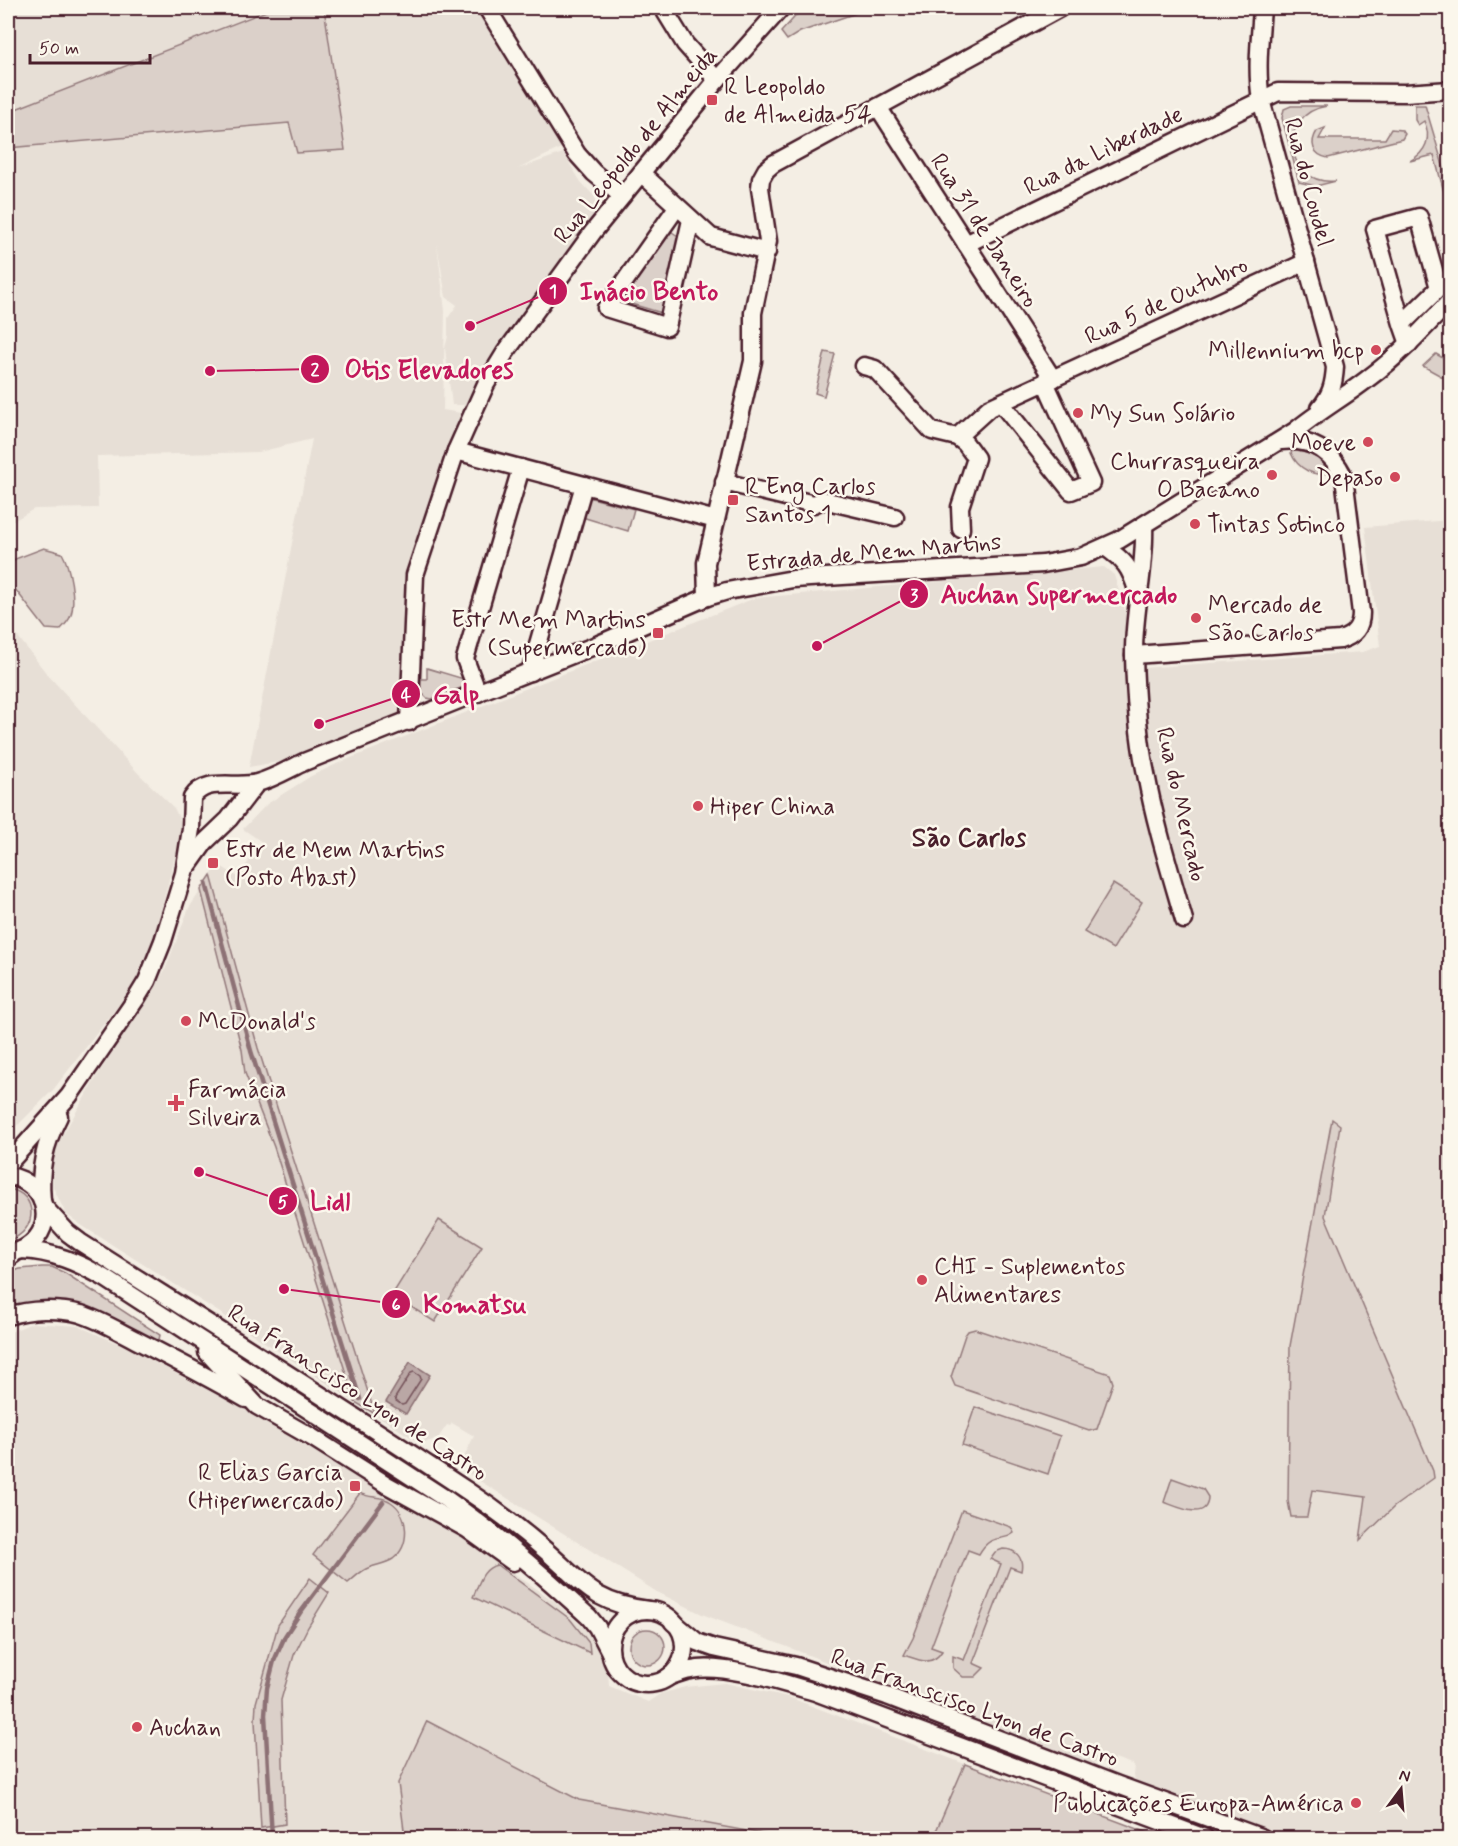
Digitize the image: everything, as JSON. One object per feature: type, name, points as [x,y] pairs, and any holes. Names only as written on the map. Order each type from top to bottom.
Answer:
[{"type":"street","points":[[487,8],[577,154],[594,173],[622,196]]},
{"type":"street","points":[[663,8],[685,44],[717,80]]},
{"type":"street","name":"Rua Leopoldo de Almeida","points":[[409,722],[415,574],[456,451],[470,417],[505,353],[593,232],[717,80],[781,8]]},
{"type":"street","points":[[707,597],[706,563],[753,361],[753,313],[767,252],[767,231],[760,188],[761,179],[766,170],[773,164],[1060,8]]},
{"type":"street","name":"Rua do Coudel","points":[[1262,8],[1258,61],[1261,100],[1335,367],[1330,396],[1309,420]]},
{"type":"street","name":"Rua da Liberdade","points":[[966,244],[1278,92],[1405,93],[1450,90]]},
{"type":"street","name":"Rua 31 de Janeiro","points":[[878,107],[966,244],[1049,380]]},
{"type":"street","points":[[641,173],[704,232],[719,240],[767,252]]},
{"type":"street","points":[[677,207],[606,308],[667,327],[691,220]]},
{"type":"street","points":[[1402,324],[1439,288],[1419,217],[1375,229],[1402,324],[1409,344]]},
{"type":"street","name":"Rua 5 de Outubro","points":[[957,437],[995,405],[1306,262]]},
{"type":"street","name":"Estrada de Mem Martins","points":[[8,1164],[69,1096],[147,981],[164,941],[184,873],[192,814],[190,805],[201,787],[256,784],[304,762],[409,722],[707,597],[748,586],[793,579],[1043,564],[1081,557],[1105,547],[1144,525],[1295,431],[1371,377],[1409,344],[1450,301]]},
{"type":"street","points":[[864,366],[875,369],[932,431],[957,437],[965,443],[976,458],[960,507],[961,529]]},
{"type":"street","points":[[1335,367],[1347,378],[1371,377]]},
{"type":"street","points":[[995,405],[1071,491],[1091,483],[1049,380]]},
{"type":"street","points":[[1134,655],[1340,640],[1356,631],[1361,613],[1344,477],[1335,462],[1323,450],[1302,441],[1277,442]]},
{"type":"street","points":[[456,451],[716,520]]},
{"type":"street","points":[[478,693],[465,659],[521,468]]},
{"type":"street","points":[[724,482],[814,504],[823,500],[895,517]]},
{"type":"street","points":[[530,672],[584,485]]},
{"type":"street","name":"Rua do Mercado","points":[[1144,525],[1146,550],[1138,591],[1134,655],[1139,731],[1146,774],[1184,920]]},
{"type":"street","name":"Rua do Mercado","points":[[1105,547],[1123,560],[1131,571],[1138,591]]},
{"type":"street","name":"Estrada de Mem Martins","points":[[184,873],[205,842],[226,822],[256,784]]},
{"type":"street","points":[[192,814],[204,827],[211,828],[226,822],[232,813],[232,799],[219,786]]},
{"type":"street","name":"Estrada de Mem Martins","points":[[12,1253],[31,1244],[39,1236],[43,1225],[40,1177],[42,1160],[69,1096]]},
{"type":"street","name":"Rua Franscisco Lyon de Castro","points":[[8,1176],[28,1182],[68,1233],[80,1242],[497,1511],[545,1549],[590,1591],[618,1605],[648,1610]]},
{"type":"street","name":"Rua Franscisco Lyon de Castro","points":[[12,1253],[56,1255],[85,1266],[181,1326],[474,1519],[542,1575],[597,1627],[610,1652]]},
{"type":"street","points":[[8,1316],[37,1310],[60,1311],[81,1314],[103,1323],[192,1368],[313,1438],[387,1485],[467,1529],[510,1561],[542,1575]]},
{"type":"street","points":[[181,1326],[237,1382],[257,1406]]},
{"type":"street","points":[[648,1610],[666,1616],[673,1622],[680,1630],[683,1650],[676,1670],[658,1682],[648,1684],[628,1679],[614,1664],[610,1652],[610,1641],[619,1622],[637,1611],[648,1610]]},
{"type":"street","name":"Rua Franscisco Lyon de Castro","points":[[673,1622],[697,1642],[714,1648],[796,1666],[887,1696],[1263,1839]]},
{"type":"street","name":"Rua Franscisco Lyon de Castro","points":[[668,1677],[692,1669],[711,1669],[777,1681],[880,1716],[1205,1839]]},
{"type":"shaded area","points":[[8,8],[488,8],[567,145],[518,169],[563,153],[597,203],[592,218],[494,353],[468,405],[452,405],[445,348],[448,318],[457,305],[446,297],[437,244],[445,311],[443,410],[461,413],[422,526],[423,708],[289,760],[249,767],[312,439],[259,452],[97,456],[98,508],[34,509],[8,524]]},
{"type":"shaded area","points":[[274,8],[324,8],[345,150],[297,153],[289,123],[8,148],[8,112]]},
{"type":"shaded area","points":[[803,8],[871,8],[800,32],[787,40],[781,32]]},
{"type":"shaded area","points":[[1415,105],[1425,105],[1450,189],[1450,202],[1447,203],[1434,155],[1410,161],[1424,149],[1427,139],[1424,121],[1418,125],[1415,120]]},
{"type":"shaded area","points":[[1291,106],[1327,106],[1310,112],[1299,122],[1294,135],[1293,149],[1297,162],[1306,173],[1319,180],[1336,181],[1316,186],[1299,182],[1282,118],[1284,109]]},
{"type":"shaded area","points":[[1325,128],[1319,139],[1385,139],[1391,129],[1402,130],[1405,134],[1402,139],[1328,158],[1316,152],[1313,144],[1317,131]]},
{"type":"shaded area","points":[[672,232],[679,239],[662,313],[621,301],[668,233]]},
{"type":"shaded area","points":[[825,352],[835,354],[824,396],[815,393]]},
{"type":"shaded area","points":[[1436,354],[1450,362],[1450,381],[1423,366]]},
{"type":"shaded area","points":[[1292,451],[1314,456],[1332,471],[1320,474],[1302,468],[1291,453]]},
{"type":"shaded area","points":[[588,497],[634,509],[628,531],[582,517]]},
{"type":"shaded area","points":[[1450,520],[1450,1838],[1292,1838],[1137,1781],[1133,1776],[1134,1765],[1115,1758],[1112,1766],[1097,1760],[1092,1764],[702,1614],[657,1592],[472,1476],[465,1469],[463,1459],[474,1436],[452,1423],[450,1426],[447,1425],[438,1438],[424,1443],[415,1440],[375,1414],[258,1048],[211,875],[219,865],[238,877],[262,842],[243,829],[267,804],[311,776],[341,762],[755,598],[1104,567],[1114,575],[1143,668],[1363,652],[1380,646],[1365,527]]},
{"type":"shaded area","points":[[44,548],[62,553],[70,575],[71,615],[60,630],[46,629],[8,580],[8,569],[15,559]]},
{"type":"shaded area","points":[[8,624],[47,674],[139,774],[174,808],[183,826],[152,945],[140,974],[53,1090],[8,1132]]},
{"type":"shaded area","points":[[427,668],[464,679],[466,686],[432,699],[427,698],[421,692],[421,679],[427,679]]},
{"type":"shaded area","points":[[211,875],[258,1048],[375,1414],[355,1402],[274,1147],[245,1073],[242,1050],[201,890]]},
{"type":"shaded area","points":[[1113,884],[1142,902],[1113,949],[1084,932]]},
{"type":"shaded area","points":[[201,890],[242,1050],[245,1073],[274,1147],[355,1402],[81,1225],[66,1214],[53,1187],[52,1170],[55,1148],[99,1073],[165,970],[189,908]]},
{"type":"shaded area","points":[[1332,1119],[1340,1125],[1325,1216],[1434,1478],[1395,1506],[1360,1540],[1366,1497],[1312,1490],[1307,1517],[1291,1517],[1288,1501],[1290,1346]]},
{"type":"shaded area","points":[[8,1189],[18,1192],[25,1198],[30,1205],[31,1213],[30,1221],[25,1229],[19,1236],[9,1240]]},
{"type":"shaded area","points":[[439,1220],[482,1247],[435,1322],[392,1295]]},
{"type":"shaded area","points":[[52,1267],[65,1273],[160,1335],[158,1344],[115,1319],[80,1305],[53,1302],[8,1309],[8,1273],[20,1269]]},
{"type":"shaded area","points":[[32,1323],[78,1326],[128,1348],[447,1517],[502,1565],[554,1601],[586,1630],[604,1656],[609,1686],[648,1702],[660,1694],[685,1687],[725,1683],[788,1697],[965,1764],[933,1838],[784,1838],[579,1800],[427,1721],[398,1783],[405,1838],[8,1838],[8,1333]]},
{"type":"shaded area","points":[[975,1329],[1110,1374],[1113,1383],[1097,1429],[1089,1431],[955,1386],[951,1377],[965,1335],[968,1331]]},
{"type":"shaded area","points":[[975,1407],[1060,1436],[1048,1474],[962,1445]]},
{"type":"shaded area","points":[[1172,1478],[1203,1489],[1208,1497],[1207,1505],[1198,1511],[1191,1511],[1164,1502]]},
{"type":"shaded area","points":[[360,1493],[387,1500],[397,1507],[404,1522],[405,1538],[399,1553],[393,1559],[366,1569],[348,1583],[313,1555]]},
{"type":"shaded area","points":[[962,1510],[1011,1527],[1014,1533],[992,1540],[983,1547],[979,1554],[968,1550],[931,1647],[942,1651],[930,1661],[915,1659],[904,1655],[913,1638]]},
{"type":"shaded area","points":[[1003,1549],[1018,1555],[1022,1566],[1021,1571],[1010,1567],[973,1663],[984,1668],[975,1677],[963,1677],[953,1668],[953,1656],[964,1660],[1001,1564],[990,1559],[995,1552]]},
{"type":"shaded area","points":[[497,1565],[570,1619],[589,1643],[590,1653],[473,1597],[484,1573]]},
{"type":"shaded area","points":[[310,1578],[329,1593],[294,1655],[281,1700],[285,1824],[261,1828],[256,1703],[278,1625]]},
{"type":"shaded area","points":[[647,1629],[660,1634],[665,1647],[660,1660],[647,1665],[634,1660],[629,1647],[634,1634]]},
{"type":"shaded area","points":[[427,1721],[579,1800],[784,1838],[405,1838],[398,1783]]},
{"type":"shaded area","points":[[965,1764],[1162,1838],[933,1838]]},
{"type":"water","points":[[410,1362],[430,1375],[406,1414],[386,1402]]},
{"type":"waterway","points":[[206,883],[251,1051],[360,1399]]},
{"type":"waterway","points":[[272,1838],[265,1715],[267,1688],[274,1661],[285,1636],[300,1613],[383,1502]]},
{"type":"place","name":"R Leopoldo de Almeida 54","points":[[712,100]]},
{"type":"place","name":"Inácio Bento","points":[[470,326]]},
{"type":"place","name":"Millennium bcp","points":[[1376,350]]},
{"type":"place","name":"Otis Elevadores","points":[[210,371]]},
{"type":"place","name":"My Sun Solário","points":[[1078,413]]},
{"type":"place","name":"Moeve","points":[[1368,442]]},
{"type":"place","name":"Churrasqueira O Bacano","points":[[1272,475]]},
{"type":"place","name":"Depaso","points":[[1395,477]]},
{"type":"place","name":"R Eng Carlos Santos 1","points":[[733,500]]},
{"type":"place","name":"Tintas Sotinco","points":[[1195,524]]},
{"type":"place","name":"Mercado de São Carlos","points":[[1196,618]]},
{"type":"place","name":"Estr Mem Martins (Supermercado)","points":[[658,633]]},
{"type":"place","name":"Auchan Supermercado","points":[[817,646]]},
{"type":"place","name":"Galp","points":[[319,724]]},
{"type":"place","name":"Hiper China","points":[[698,806]]},
{"type":"place","name":"Estr de Mem Martins (Posto Abast)","points":[[213,863]]},
{"type":"place","name":"McDonald's","points":[[186,1021]]},
{"type":"place","name":"Farmácia Silveira","points":[[176,1103]]},
{"type":"place","name":"Lidl","points":[[199,1172]]},
{"type":"place","name":"CHI - Suplementos Alimentares","points":[[922,1280]]},
{"type":"place","name":"Komatsu","points":[[284,1289]]},
{"type":"place","name":"R Elias Garcia (Hipermercado)","points":[[355,1486]]},
{"type":"place","name":"Auchan","points":[[137,1727]]},
{"type":"place","name":"Publicações Europa-América","points":[[1356,1803]]},
{"type":"district","name":"São Carlos","points":[[969,837]]}]
